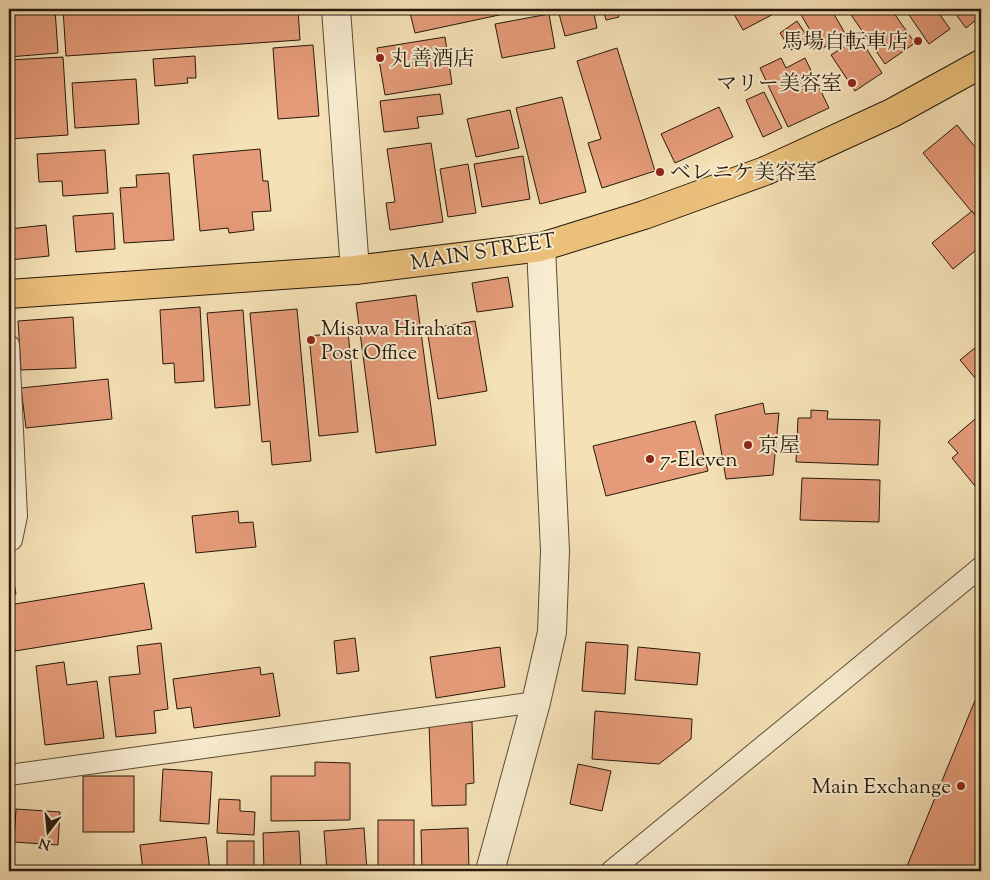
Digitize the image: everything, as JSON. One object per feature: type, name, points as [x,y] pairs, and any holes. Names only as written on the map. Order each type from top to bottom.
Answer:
[{"type":"main road","name":"MAIN STREET","points":[[9,294],[354,270],[541,247],[644,215],[765,171],[892,113],[981,64]]},
{"type":"street","points":[[336,9],[354,270]]},
{"type":"street","points":[[490,871],[536,702],[552,632],[555,551],[541,247]]},
{"type":"lane","points":[[9,345],[17,516],[12,540],[9,540]]},
{"type":"lane","points":[[611,871],[981,567]]},
{"type":"lane","points":[[9,776],[536,702]]},
{"type":"building","points":[[9,9],[55,9],[58,53],[9,57]]},
{"type":"building","points":[[63,9],[298,9],[300,40],[66,56]]},
{"type":"building","points":[[409,9],[527,9],[415,33]]},
{"type":"building","points":[[593,9],[597,28],[565,36],[558,10]]},
{"type":"building","points":[[603,9],[616,9],[619,17],[606,20]]},
{"type":"building","points":[[731,9],[783,9],[743,30]]},
{"type":"building","points":[[807,9],[831,9],[846,35],[821,49],[800,13]]},
{"type":"building","points":[[847,9],[891,9],[915,43],[885,64]]},
{"type":"building","points":[[905,9],[936,9],[950,29],[929,44]]},
{"type":"building","points":[[952,9],[981,9],[981,16],[966,28]]},
{"type":"building","points":[[549,14],[555,48],[502,58],[495,24]]},
{"type":"building","points":[[797,21],[809,39],[791,50],[780,33]]},
{"type":"building","points":[[445,37],[452,84],[385,95],[377,48]]},
{"type":"building","points":[[859,37],[882,73],[855,91],[831,55]]},
{"type":"building","points":[[313,45],[319,116],[278,119],[273,48]]},
{"type":"building","points":[[617,48],[655,171],[602,188],[588,143],[601,139],[577,61]]},
{"type":"building","points":[[195,56],[196,78],[187,78],[188,83],[155,86],[153,59]]},
{"type":"building","points":[[63,57],[68,135],[9,139],[9,60]]},
{"type":"building","points":[[781,58],[786,68],[805,58],[829,108],[788,127],[760,68]]},
{"type":"building","points":[[136,79],[139,124],[75,128],[72,83]]},
{"type":"building","points":[[764,92],[782,128],[763,137],[746,100]]},
{"type":"building","points":[[440,94],[443,114],[417,117],[419,128],[384,132],[380,101]]},
{"type":"building","points":[[562,97],[586,192],[540,204],[516,108]]},
{"type":"building","points":[[719,107],[733,137],[675,163],[661,134]]},
{"type":"building","points":[[510,110],[519,148],[476,157],[467,119]]},
{"type":"building","points":[[957,125],[981,154],[981,223],[923,153]]},
{"type":"building","points":[[431,143],[443,222],[390,230],[386,203],[395,202],[387,149]]},
{"type":"building","points":[[260,149],[263,181],[268,181],[271,211],[252,212],[254,230],[229,233],[228,228],[200,231],[193,155]]},
{"type":"building","points":[[105,150],[108,193],[63,196],[62,181],[39,182],[37,154]]},
{"type":"building","points":[[523,156],[530,199],[482,207],[474,164]]},
{"type":"building","points":[[468,164],[476,213],[448,217],[440,169]]},
{"type":"building","points":[[169,173],[174,240],[124,243],[120,188],[137,187],[136,175]]},
{"type":"building","points":[[972,211],[981,223],[981,246],[953,269],[932,243]]},
{"type":"building","points":[[113,213],[115,249],[76,252],[73,216]]},
{"type":"building","points":[[46,225],[49,256],[9,260],[9,229]]},
{"type":"building","points":[[508,277],[513,307],[477,312],[472,283]]},
{"type":"building","points":[[416,295],[436,445],[376,453],[356,303]]},
{"type":"building","points":[[200,307],[204,381],[175,383],[174,363],[163,364],[160,310]]},
{"type":"building","points":[[297,309],[311,461],[272,465],[270,441],[262,442],[250,313]]},
{"type":"building","points":[[243,310],[250,405],[215,408],[207,313]]},
{"type":"building","points":[[73,317],[76,368],[21,370],[18,321]]},
{"type":"building","points":[[475,321],[487,391],[438,399],[427,329]]},
{"type":"building","points":[[348,332],[358,432],[319,436],[309,336]]},
{"type":"building","points":[[981,343],[981,385],[960,360]]},
{"type":"building","points":[[108,379],[112,419],[26,428],[21,388]]},
{"type":"building","name":"京屋","points":[[763,403],[765,414],[779,413],[773,475],[726,479],[715,415]]},
{"type":"building","points":[[811,410],[828,411],[827,419],[880,420],[878,465],[796,462],[798,418],[811,418]]},
{"type":"building","points":[[981,414],[981,481],[975,486],[952,458],[958,453],[948,442]]},
{"type":"building","name":"7-Eleven","points":[[695,421],[708,471],[606,496],[593,446]]},
{"type":"building","points":[[802,478],[880,480],[879,522],[800,520]]},
{"type":"building","points":[[238,511],[239,523],[253,522],[256,547],[196,553],[192,516]]},
{"type":"building","points":[[9,556],[16,594],[9,595]]},
{"type":"building","points":[[144,583],[152,629],[15,651],[9,605]]},
{"type":"building","points":[[355,638],[359,671],[337,674],[334,641]]},
{"type":"building","points":[[586,642],[628,645],[625,694],[582,691]]},
{"type":"building","points":[[161,643],[168,709],[154,711],[156,733],[116,737],[109,677],[140,674],[137,646]]},
{"type":"building","points":[[500,647],[505,687],[436,698],[430,657]]},
{"type":"building","points":[[638,647],[700,653],[697,685],[635,680]]},
{"type":"building","points":[[64,662],[67,685],[97,681],[104,738],[45,745],[36,666]]},
{"type":"building","points":[[260,667],[261,675],[273,673],[280,716],[194,728],[191,707],[177,709],[173,679]]},
{"type":"building","name":"Main Exchange","points":[[976,698],[981,700],[981,871],[905,871]]},
{"type":"building","points":[[595,711],[692,719],[691,739],[659,764],[592,759]]},
{"type":"building","points":[[472,722],[474,783],[466,784],[466,805],[432,806],[429,723]]},
{"type":"building","points":[[315,762],[350,763],[350,820],[271,821],[271,776],[315,776]]},
{"type":"building","points":[[578,764],[611,771],[602,811],[570,804]]},
{"type":"building","points":[[163,769],[212,772],[209,824],[160,821]]},
{"type":"building","points":[[83,776],[134,776],[134,832],[83,832]]},
{"type":"building","points":[[219,799],[240,800],[240,811],[255,812],[254,835],[217,833]]},
{"type":"building","points":[[16,809],[60,812],[58,845],[14,842]]},
{"type":"building","points":[[378,820],[414,820],[414,870],[378,870]]},
{"type":"building","points":[[364,828],[367,871],[327,871],[324,831]]},
{"type":"building","points":[[468,828],[469,870],[422,871],[421,830]]},
{"type":"building","points":[[299,831],[301,871],[264,871],[263,833]]},
{"type":"building","points":[[206,837],[210,871],[143,871],[140,845]]},
{"type":"building","points":[[227,841],[254,841],[254,871],[227,871]]},
{"type":"place","name":"馬場自転車店","points":[[918,41]]},
{"type":"place","name":"丸善酒店","points":[[380,58]]},
{"type":"place","name":"マリー美容室","points":[[852,83]]},
{"type":"place","name":"ベレニケ美容室","points":[[660,172]]},
{"type":"place","name":"Misawa Hirahata Post Office","points":[[311,340]]},
{"type":"place","name":"京屋","points":[[748,445]]},
{"type":"place","name":"7-Eleven","points":[[650,459]]},
{"type":"place","name":"Main Exchange","points":[[961,786]]}]
